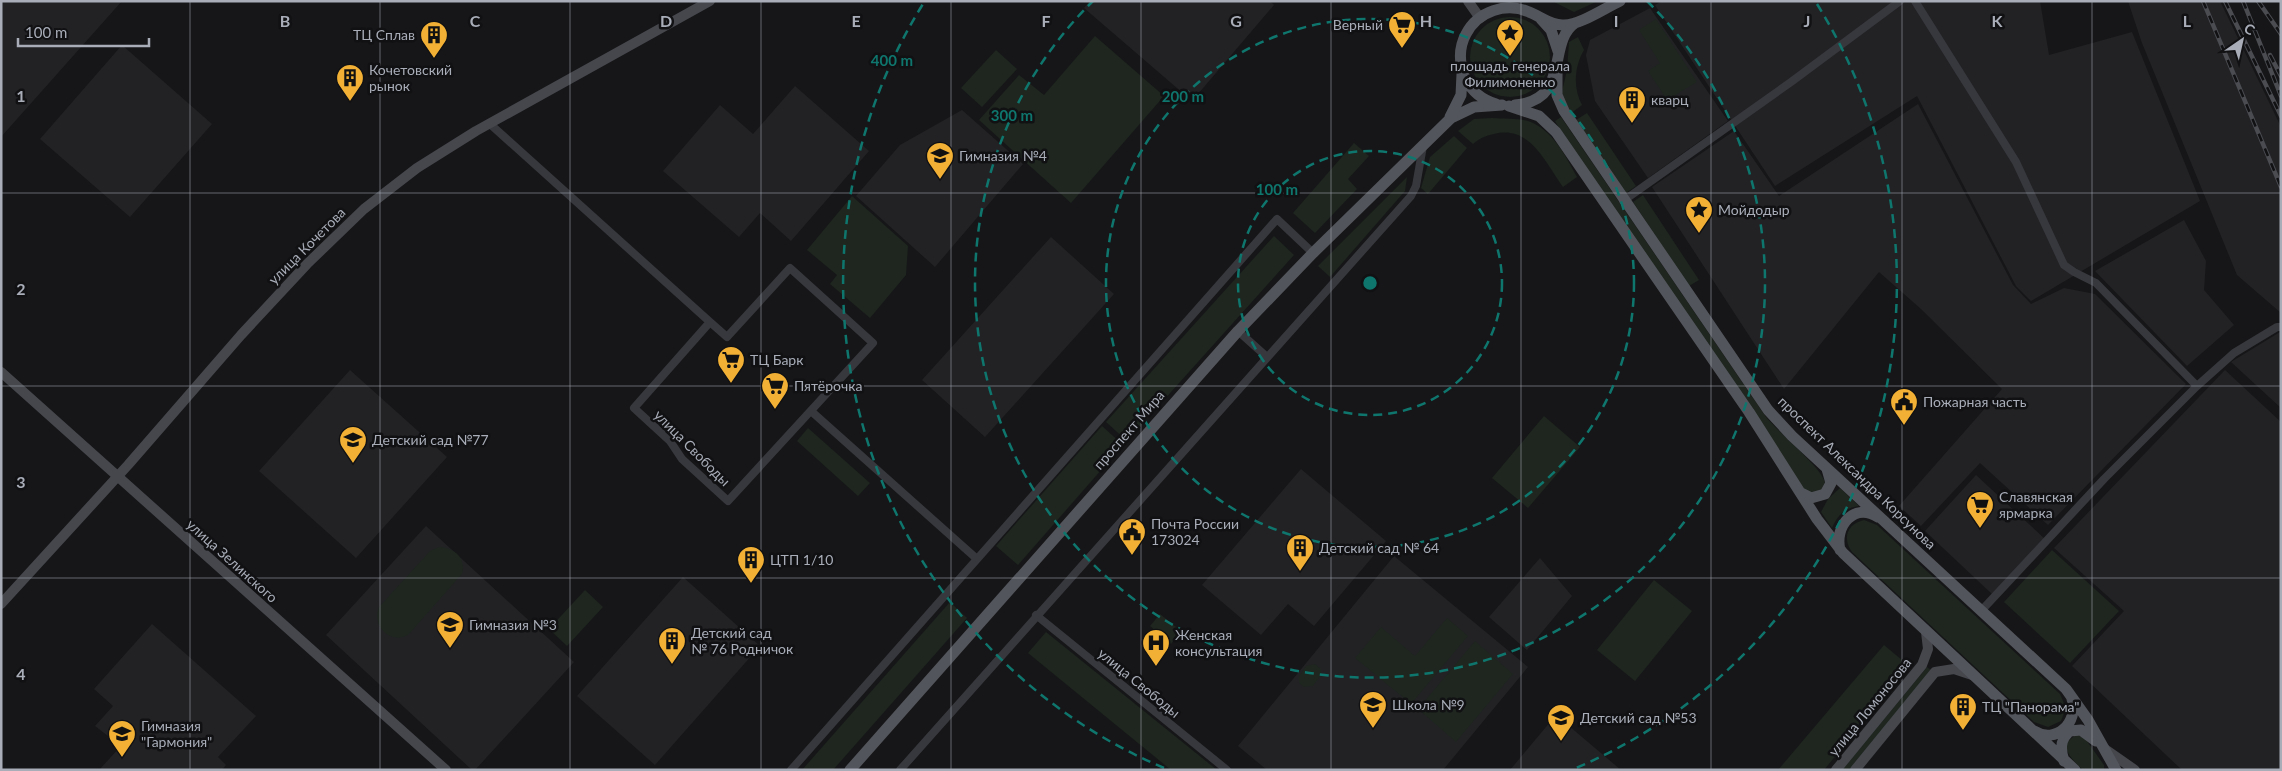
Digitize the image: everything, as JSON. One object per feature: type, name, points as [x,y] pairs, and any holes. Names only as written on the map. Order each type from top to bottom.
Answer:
[{"type":"main road","name":"улица Кочетова","points":[[1,604],[241,335],[340,231],[387,190],[417,168],[490,124],[710,1]]},
{"type":"main road","points":[[1468,1],[1480,18]]},
{"type":"main road","points":[[1506,106],[1527,102],[1544,92],[1554,76],[1564,33],[1575,23],[1620,1]]},
{"type":"main road","points":[[1575,23],[1560,25],[1529,12],[1504,8],[1480,18],[1464,38],[1461,64],[1467,81],[1478,95],[1486,100],[1539,116],[1556,132],[1749,412],[1800,492],[1843,554],[2075,770]]},
{"type":"main road","points":[[1529,12],[1538,16],[1551,30],[1555,39],[1558,62]]},
{"type":"main road","name":"проспект Александра Корсунова","points":[[1558,62],[1556,87],[1558,101],[1623,201],[1762,403],[1785,429],[2069,693],[2105,749],[2116,770]]},
{"type":"main road","name":"проспект Мира","points":[[1444,124],[1454,110],[1461,95],[1463,81],[1461,64]]},
{"type":"main road","name":"проспект Мира","points":[[850,770],[1238,330],[1313,253],[1444,124],[1459,113],[1474,107],[1506,106]]},
{"type":"main road","name":"улица Зелинского","points":[[1,372],[446,770]]},
{"type":"main road","points":[[1800,492],[1811,498],[1818,498],[1829,489],[1830,476],[1821,462]]},
{"type":"main road","points":[[1843,554],[1838,539],[1845,521],[1863,512],[1874,514],[1882,519]]},
{"type":"main road","name":"улица Ломоносова","points":[[1836,770],[1924,663],[1928,649],[1926,632]]},
{"type":"main road","points":[[1924,663],[1932,663],[1935,666],[1936,672],[1954,670],[1972,675]]},
{"type":"main road","name":"улица Ломоносова","points":[[1855,770],[1936,672]]},
{"type":"main road","points":[[2029,729],[2038,734],[2048,736],[2058,733],[2067,727],[2072,718],[2074,707],[2069,693]]},
{"type":"main road","points":[[2064,761],[2061,750],[2062,742],[2066,734],[2073,730],[2086,732],[2105,749],[2135,770]]},
{"type":"street","points":[[1623,201],[1792,82],[1900,1]]},
{"type":"street","points":[[1915,1],[2016,162],[2064,265],[2096,283],[2197,386]]},
{"type":"street","name":"улица Свободы","points":[[490,124],[727,337],[790,268],[873,343],[728,501],[682,459],[670,441],[634,408],[710,322]]},
{"type":"street","points":[[900,770],[1411,196],[1416,186],[1424,144]]},
{"type":"street","points":[[791,770],[1277,219],[1313,253]]},
{"type":"street","points":[[1982,611],[2104,479],[2197,386],[2234,353],[2277,327],[2281,327]]},
{"type":"street","points":[[1238,330],[1267,357]]},
{"type":"street","points":[[811,411],[977,559]]},
{"type":"street","name":"улица Свободы","points":[[1036,615],[1227,770]]},
{"type":"shaded area","points":[[1,1],[122,1],[1,137]]},
{"type":"shaded area","points":[[1090,1],[1270,1],[1274,5],[1192,101],[1084,8]]},
{"type":"shaded area","points":[[1552,1],[1598,1],[1574,12]]},
{"type":"shaded area","points":[[1662,1],[2040,1],[2049,55],[2132,32],[2200,201],[2031,301],[2016,286],[1917,96],[1775,186],[1655,5]]},
{"type":"shaded area","points":[[2128,1],[2220,1],[2281,127],[2281,313],[2237,275],[2142,43]]},
{"type":"shaded area","points":[[1650,8],[1728,121],[1648,178],[1595,101],[1586,55],[1590,40]]},
{"type":"shaded area","points":[[1510,17],[1525,20],[1538,29],[1547,42],[1550,57],[1547,72],[1538,85],[1525,94],[1510,97],[1495,94],[1482,85],[1473,72],[1470,57],[1473,42],[1482,29],[1495,20]]},
{"type":"shaded area","points":[[1656,19],[1697,82],[1667,100],[1648,71],[1660,63],[1639,30]]},
{"type":"shaded area","points":[[1095,36],[1164,96],[1071,203],[979,120],[1019,75],[1044,95]]},
{"type":"shaded area","points":[[1578,37],[1584,50],[1578,63],[1576,78],[1577,92],[1582,105],[1570,114],[1561,96],[1567,70],[1569,42]]},
{"type":"shaded area","points":[[122,45],[212,124],[130,217],[40,139]]},
{"type":"shaded area","points":[[996,50],[1017,69],[982,107],[961,88]]},
{"type":"shaded area","points":[[795,86],[869,151],[791,241],[760,213],[739,237],[663,171],[720,105],[753,134]]},
{"type":"shaded area","points":[[1918,104],[2013,285],[2031,304],[2064,288],[2095,294],[2186,384],[2048,525],[1980,463],[1921,526],[1899,506],[2002,389],[1921,309],[1879,272],[1784,389],[1652,187],[1734,131],[1779,196]]},
{"type":"shaded area","name":"Гимназия №4","points":[[962,110],[1023,164],[935,267],[856,196],[900,145]]},
{"type":"shaded area","points":[[1587,113],[1636,186],[1626,193],[1576,120]]},
{"type":"shaded area","points":[[1561,117],[1766,417],[1822,475],[1825,482],[1821,490],[1812,493],[1804,489],[1560,129],[1555,121]]},
{"type":"shaded area","points":[[1474,119],[1524,120],[1545,130],[1568,160],[1577,177],[1563,187],[1543,157],[1527,140],[1517,135],[1507,133],[1494,134],[1473,144],[1458,131]]},
{"type":"shaded area","points":[[1454,136],[1467,148],[1428,194],[1421,188],[1430,157]]},
{"type":"shaded area","points":[[1354,143],[1369,156],[1348,179],[1357,189],[1315,233],[1293,213]]},
{"type":"shaded area","points":[[1407,177],[1405,191],[1330,277],[1318,266]]},
{"type":"shaded area","points":[[1643,195],[1699,280],[1689,286],[1633,202]]},
{"type":"shaded area","points":[[852,196],[908,246],[906,275],[870,318],[830,284],[837,275],[807,250]]},
{"type":"shaded area","points":[[2184,220],[2206,261],[2204,290],[2234,325],[2187,366],[2095,271]]},
{"type":"shaded area","points":[[1274,236],[1294,255],[1127,441],[1106,422]]},
{"type":"shaded area","points":[[1051,237],[1114,294],[985,437],[922,380]]},
{"type":"shaded area","points":[[2281,332],[2281,408],[2231,362]]},
{"type":"shaded area","name":"Детский сад №77","points":[[350,370],[447,457],[356,558],[259,471]]},
{"type":"shaded area","points":[[2225,370],[2281,422],[2281,770],[2182,770],[2072,666],[2124,611],[2054,548]]},
{"type":"shaded area","points":[[1544,416],[1580,447],[1528,508],[1492,478]]},
{"type":"shaded area","points":[[1102,426],[1123,445],[1018,565],[996,546]]},
{"type":"shaded area","points":[[808,428],[870,483],[858,496],[797,441]]},
{"type":"shaded area","points":[[1301,469],[1386,541],[1314,626],[1288,604],[1261,635],[1202,585]]},
{"type":"shaded area","name":"Славянская ярмарка","points":[[1976,475],[2045,539],[1993,595],[1925,531]]},
{"type":"shaded area","points":[[1840,488],[1859,506],[1849,508],[1842,513],[1832,528],[1821,512],[1828,499]]},
{"type":"shaded area","points":[[1864,520],[1877,525],[2060,694],[2066,708],[2061,721],[2048,727],[2034,722],[1852,552],[1847,542],[1848,532],[1858,522]]},
{"type":"shaded area","name":"Гимназия №3","points":[[426,526],[574,662],[475,770],[472,770],[326,635]]},
{"type":"shaded area","points":[[439,547],[450,549],[458,555],[463,563],[462,574],[409,634],[396,638],[389,636],[380,627],[377,614],[379,607],[430,551]]},
{"type":"shaded area","points":[[2052,550],[2119,611],[2070,663],[2004,602]]},
{"type":"shaded area","points":[[1394,556],[1528,667],[1443,770],[1267,770],[1238,746]]},
{"type":"shaded area","points":[[1540,558],[1572,596],[1527,650],[1489,617]]},
{"type":"shaded area","points":[[683,577],[760,646],[655,765],[577,696]]},
{"type":"shaded area","points":[[1654,580],[1692,611],[1635,681],[1597,650]]},
{"type":"shaded area","points":[[585,590],[603,607],[567,646],[549,629]]},
{"type":"shaded area","points":[[950,602],[967,618],[833,770],[802,770]]},
{"type":"shaded area","points":[[1160,614],[1181,631],[1171,644],[1150,626]]},
{"type":"shaded area","points":[[1447,618],[1468,636],[1411,704],[1355,658],[1381,627],[1415,656]]},
{"type":"shaded area","points":[[152,624],[256,716],[218,757],[226,765],[222,770],[99,770],[121,746],[95,726],[113,706],[94,689]]},
{"type":"shaded area","points":[[1046,632],[1217,770],[1171,770],[1028,653]]},
{"type":"shaded area","points":[[1475,641],[1513,674],[1456,742],[1418,709]]},
{"type":"shaded area","points":[[1884,645],[1909,666],[1824,770],[1778,770]]},
{"type":"shaded area","points":[[1315,664],[1321,669],[1321,675],[1313,686],[1304,687],[1299,683],[1299,676],[1306,666]]},
{"type":"shaded area","points":[[1927,667],[1931,670],[1849,770],[1842,770]]},
{"type":"shaded area","name":"Детский сад №53","points":[[1556,715],[1621,770],[1510,770]]},
{"type":"shaded area","points":[[2077,735],[2084,737],[2104,765],[2104,770],[2083,770],[2071,757],[2068,752],[2067,743]]},
{"type":"railway","points":[[2203,1],[2281,187]]},
{"type":"railway","points":[[2225,1],[2281,116]]},
{"type":"railway","points":[[2243,1],[2281,96]]},
{"type":"railway","points":[[2258,1],[2281,34]]},
{"type":"railway","points":[[2270,55],[2281,76]]},
{"type":"place","name":"Верный","points":[[1402,49]]},
{"type":"place","name":"площадь генерала Филимоненко","points":[[1510,57]]},
{"type":"place","name":"ТЦ Сплав","points":[[434,59]]},
{"type":"place","name":"Кочетовский рынок","points":[[350,102]]},
{"type":"place","name":"кварц","points":[[1632,124]]},
{"type":"place","name":"Гимназия №4","points":[[940,180]]},
{"type":"place","name":"Мойдодыр","points":[[1699,234]]},
{"type":"place","name":"ТЦ Барк","points":[[731,384]]},
{"type":"place","name":"Пятёрочка","points":[[775,410]]},
{"type":"place","name":"Пожарная часть","points":[[1904,426]]},
{"type":"place","name":"Детский сад №77","points":[[353,464]]},
{"type":"place","name":"Славянская ярмарка","points":[[1980,529]]},
{"type":"place","name":"Почта России 173024","points":[[1132,556]]},
{"type":"place","name":"Детский сад № 64","points":[[1300,572]]},
{"type":"place","name":"ЦТП 1/10","points":[[751,584]]},
{"type":"place","name":"Гимназия №3","points":[[450,649]]},
{"type":"place","name":"Детский сад № 76 Родничок","points":[[672,665]]},
{"type":"place","name":"Женская консультация","points":[[1156,667]]},
{"type":"place","name":"Школа №9","points":[[1373,729]]},
{"type":"place","name":"ТЦ \"Панорама\"","points":[[1963,731]]},
{"type":"place","name":"Детский сад №53","points":[[1561,742]]},
{"type":"place","name":"Гимназия \"Гармония\"","points":[[122,758]]}]
